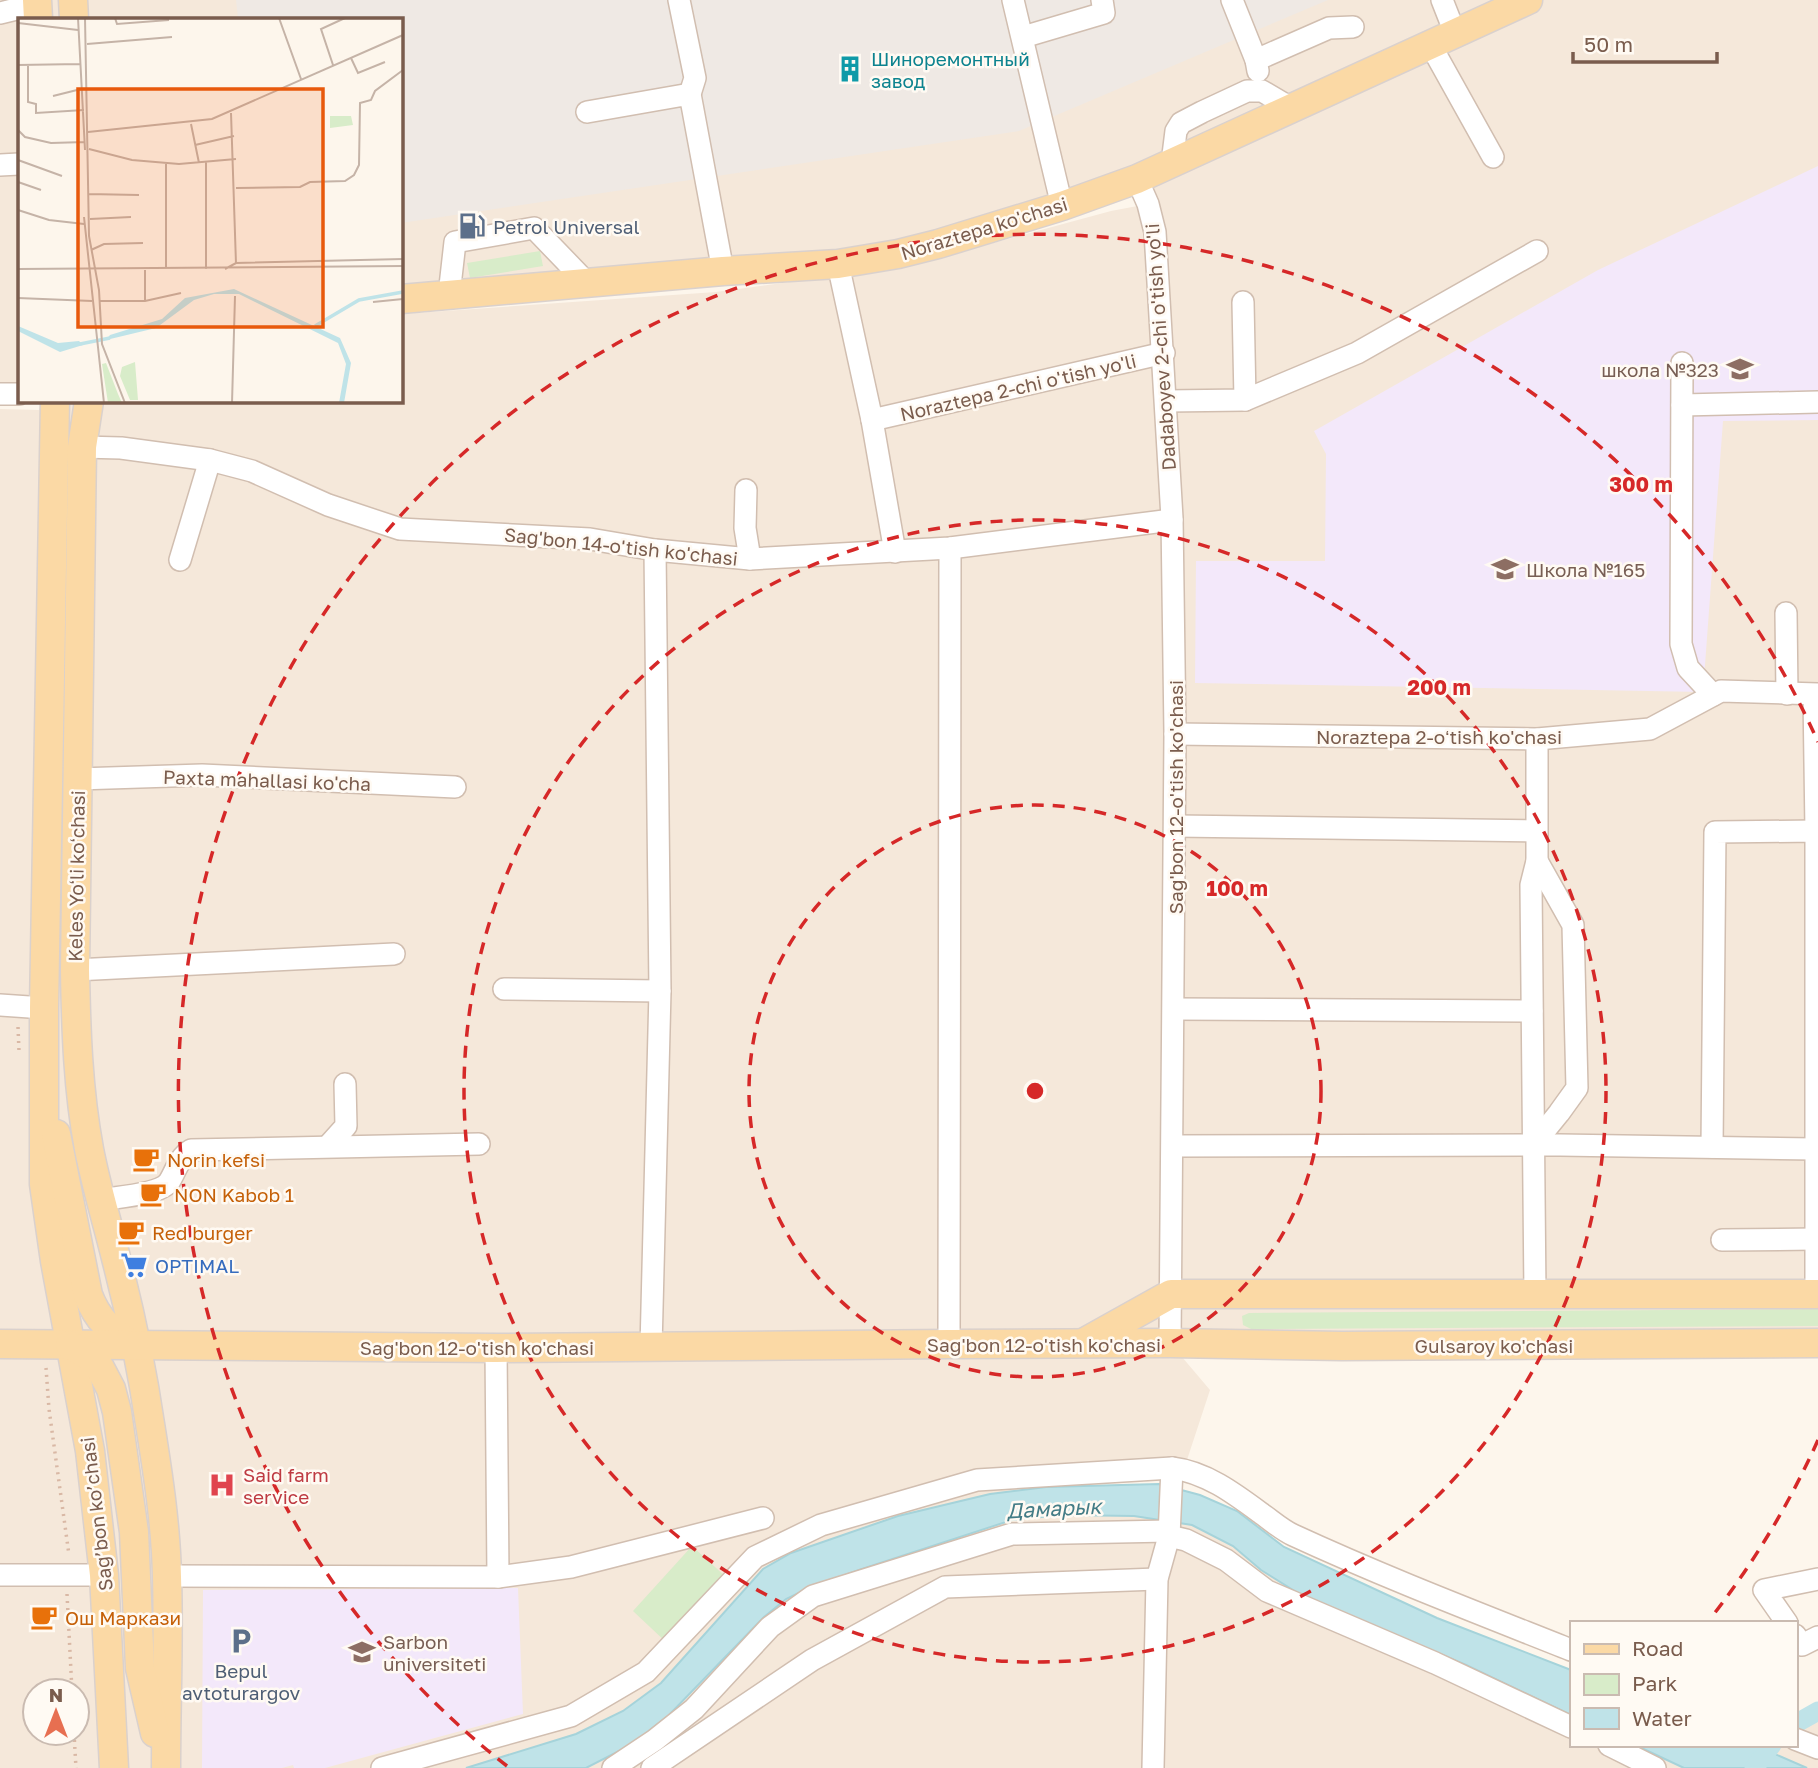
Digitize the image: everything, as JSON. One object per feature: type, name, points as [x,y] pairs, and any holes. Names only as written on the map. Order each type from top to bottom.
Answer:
[{"type":"main road","points":[[73,0],[74,18]]},
{"type":"main road","name":"Noraztepa ko'chasi","points":[[402,299],[723,271],[838,264],[928,247],[1062,206],[1137,179],[1528,0]]},
{"type":"main road","name":"Keles Yoʻli koʻchasi","points":[[55,402],[44,1008],[44,1184],[70,1345]]},
{"type":"main road","name":"Keles Yoʻli koʻchasi","points":[[89,402],[82,447],[75,970],[81,1096],[100,1200],[117,1258],[135,1346]]},
{"type":"main road","points":[[44,1080],[88,1295],[104,1324],[135,1346],[150,1422],[167,1576],[164,1768]]},
{"type":"main road","points":[[1082,1344],[1171,1294],[1817,1294]]},
{"type":"main road","name":"Sag'bon 12-o'tish ko'chasi","points":[[0,1344],[651,1348],[1170,1343]]},
{"type":"main road","name":"Gulsaroy ko'chasi","points":[[1170,1343],[1342,1346],[1818,1343]]},
{"type":"main road","points":[[70,1345],[89,1356],[100,1368],[117,1412],[134,1532],[140,1668],[164,1768]]},
{"type":"main road","name":"Sag’bon ko’chasi","points":[[70,1345],[90,1451],[104,1575],[114,1768]]},
{"type":"street","points":[[679,0],[695,78],[690,94],[723,271]]},
{"type":"street","points":[[1013,0],[1062,206]]},
{"type":"street","points":[[1023,37],[1104,13],[1102,0]]},
{"type":"street","points":[[1232,0],[1256,60],[1262,91]]},
{"type":"street","points":[[1442,0],[1443,39],[1493,157]]},
{"type":"street","points":[[0,13],[37,8]]},
{"type":"street","points":[[1256,60],[1329,28],[1353,27]]},
{"type":"street","points":[[1172,163],[1177,131],[1181,123],[1247,91],[1262,91],[1291,108]]},
{"type":"street","points":[[587,112],[690,94]]},
{"type":"street","points":[[0,165],[18,164]]},
{"type":"street","name":"Dadaboyev 2-chi o'tish yo'li","points":[[1137,179],[1148,204],[1155,232],[1172,519]]},
{"type":"street","points":[[449,295],[455,242],[534,228],[587,284]]},
{"type":"street","points":[[1167,401],[1245,400],[1357,353],[1537,251]]},
{"type":"street","points":[[838,264],[872,420],[895,552]]},
{"type":"street","points":[[1243,302],[1245,400]]},
{"type":"street","name":"Noraztepa 2-chi o'tish yo'li","points":[[872,420],[1164,353]]},
{"type":"street","points":[[1682,363],[1681,644],[1688,668],[1713,695]]},
{"type":"street","points":[[0,394],[18,394]]},
{"type":"street","points":[[1682,405],[1818,402]]},
{"type":"street","name":"Sag'bon 14-o'tish ko'chasi","points":[[82,447],[121,448],[210,460],[253,471],[328,505],[400,529],[590,539],[655,550],[750,559],[950,548],[1172,519]]},
{"type":"street","points":[[180,560],[210,460]]},
{"type":"street","points":[[746,490],[746,528],[750,559]]},
{"type":"street","name":"Sag'bon 12-o'tish ko'chasi","points":[[1170,1343],[1175,1009],[1172,519]]},
{"type":"street","points":[[949,1344],[950,548]]},
{"type":"street","points":[[651,1348],[660,991],[655,550]]},
{"type":"street","points":[[1786,613],[1787,694]]},
{"type":"street","name":"Noraztepa 2-oʻtish ko'chasi","points":[[1175,734],[1537,739],[1650,729],[1721,691],[1816,694]]},
{"type":"street","points":[[1816,694],[1817,1090],[1814,1149],[1817,1294]]},
{"type":"street","points":[[1535,1295],[1531,885],[1537,861],[1537,739]]},
{"type":"street","name":"Paxta mahallasi ko'cha","points":[[78,779],[202,775],[455,787]]},
{"type":"street","points":[[1175,826],[1536,831]]},
{"type":"street","points":[[1712,1147],[1716,832],[1816,831]]},
{"type":"street","points":[[1533,1146],[1577,1088],[1573,925],[1537,861]]},
{"type":"street","points":[[75,970],[394,954]]},
{"type":"street","points":[[504,989],[660,991]]},
{"type":"street","points":[[0,1005],[44,1008]]},
{"type":"street","points":[[1175,1009],[1532,1011]]},
{"type":"street","points":[[328,1146],[346,1126],[345,1084]]},
{"type":"street","points":[[1532,1114],[1559,1114]]},
{"type":"street","points":[[1559,1114],[1560,1146]]},
{"type":"street","points":[[100,1200],[158,1190],[167,1184],[184,1153],[191,1150],[479,1144]]},
{"type":"street","points":[[1173,1146],[1814,1149]]},
{"type":"street","points":[[1722,1240],[1816,1230]]},
{"type":"street","points":[[496,1348],[498,1577]]},
{"type":"street","points":[[1153,1768],[1157,1579],[1169,1533],[1172,1468]]},
{"type":"street","points":[[382,1768],[572,1716],[646,1672],[755,1557],[821,1525],[977,1480],[1172,1468],[1185,1470],[1210,1479],[1289,1533],[1441,1600],[1570,1650]]},
{"type":"street","points":[[167,1576],[498,1577],[572,1567],[763,1518]]},
{"type":"street","points":[[613,1768],[655,1741],[694,1709],[770,1627],[813,1595],[1012,1534],[1169,1533],[1226,1560],[1267,1591],[1436,1663],[1570,1727]]},
{"type":"street","points":[[0,1575],[104,1575]]},
{"type":"street","points":[[652,1768],[812,1660],[945,1587],[1157,1579]]},
{"type":"street","points":[[1786,1621],[1764,1590],[1818,1579]]},
{"type":"street","points":[[1797,1638],[1802,1645],[1818,1637]]},
{"type":"street","points":[[1613,1747],[1655,1768]]},
{"type":"path","points":[[66,1576],[71,1677]]},
{"type":"path","points":[[75,1747],[76,1768]]},
{"type":"shaded area","points":[[0,0],[1520,0],[1133,169],[901,242],[723,271],[402,298],[402,18],[18,18],[18,392],[0,392]]},
{"type":"shaded area","points":[[236,0],[1328,0],[1019,131],[402,223],[402,18],[238,18]]},
{"type":"shaded area","points":[[1528,0],[1818,0],[1818,1343],[1171,1344],[1210,1390],[1184,1469],[1065,1474],[1066,1501],[806,1565],[672,1686],[522,1768],[0,1768],[0,409],[39,410],[41,402],[402,402],[402,314],[716,292],[908,266],[1111,211],[1148,204],[1137,179]]},
{"type":"shaded area","points":[[1818,166],[1818,420],[1723,421],[1703,692],[1195,683],[1196,561],[1325,561],[1326,454],[1314,431],[1598,270]]},
{"type":"shaded area","points":[[1178,1508],[1570,1695],[1570,1747],[1693,1747],[1742,1768],[528,1768],[616,1727],[729,1621],[949,1522]]},
{"type":"shaded area","name":"Sarbon universiteti","points":[[518,1588],[523,1714],[325,1768],[294,1768],[293,1765],[282,1768],[202,1768],[203,1590]]},
{"type":"shaded area","points":[[1818,1711],[1818,1768],[1754,1768],[1770,1747],[1797,1747],[1797,1723]]},
{"type":"green space","points":[[540,251],[543,266],[470,278],[467,263]]},
{"type":"green space","points":[[1818,1309],[1818,1326],[1251,1329],[1243,1325],[1242,1316],[1249,1313]]},
{"type":"green space","points":[[692,1546],[727,1578],[667,1643],[633,1611]]},
{"type":"water","name":"Дамарык","points":[[1159,1484],[1200,1495],[1237,1511],[1284,1547],[1437,1618],[1570,1670],[1570,1715],[1466,1665],[1301,1595],[1261,1570],[1233,1546],[1192,1525],[1134,1516],[1062,1515],[1012,1520],[859,1570],[786,1599],[764,1617],[668,1716],[631,1745],[586,1768],[466,1768],[576,1734],[623,1711],[661,1683],[763,1569],[791,1553],[898,1516],[990,1494],[1046,1487]]},
{"type":"water","points":[[1639,1747],[1759,1747],[1807,1768],[1684,1768]]},
{"type":"waterway","points":[[1797,1723],[1818,1711]]},
{"type":"waterway","points":[[1754,1768],[1770,1747]]},
{"type":"place","name":"Шиноремонтный завод","points":[[850,69]]},
{"type":"place","name":"Petrol Universal","points":[[472,226]]},
{"type":"place","name":"школа №323","points":[[1740,369]]},
{"type":"place","name":"Школа №165","points":[[1505,569]]},
{"type":"place","name":"Norin kefsi","points":[[146,1159]]},
{"type":"place","name":"NON Kabob 1","points":[[153,1194]]},
{"type":"place","name":"Red burger","points":[[131,1232]]},
{"type":"place","name":"OPTIMAL","points":[[134,1265]]},
{"type":"place","name":"Said farm service","points":[[222,1485]]},
{"type":"place","name":"Ош Маркази","points":[[44,1617]]},
{"type":"place","name":"Bepul avtoturargov","points":[[241,1641]]},
{"type":"place","name":"Sarbon universiteti","points":[[362,1652]]}]
